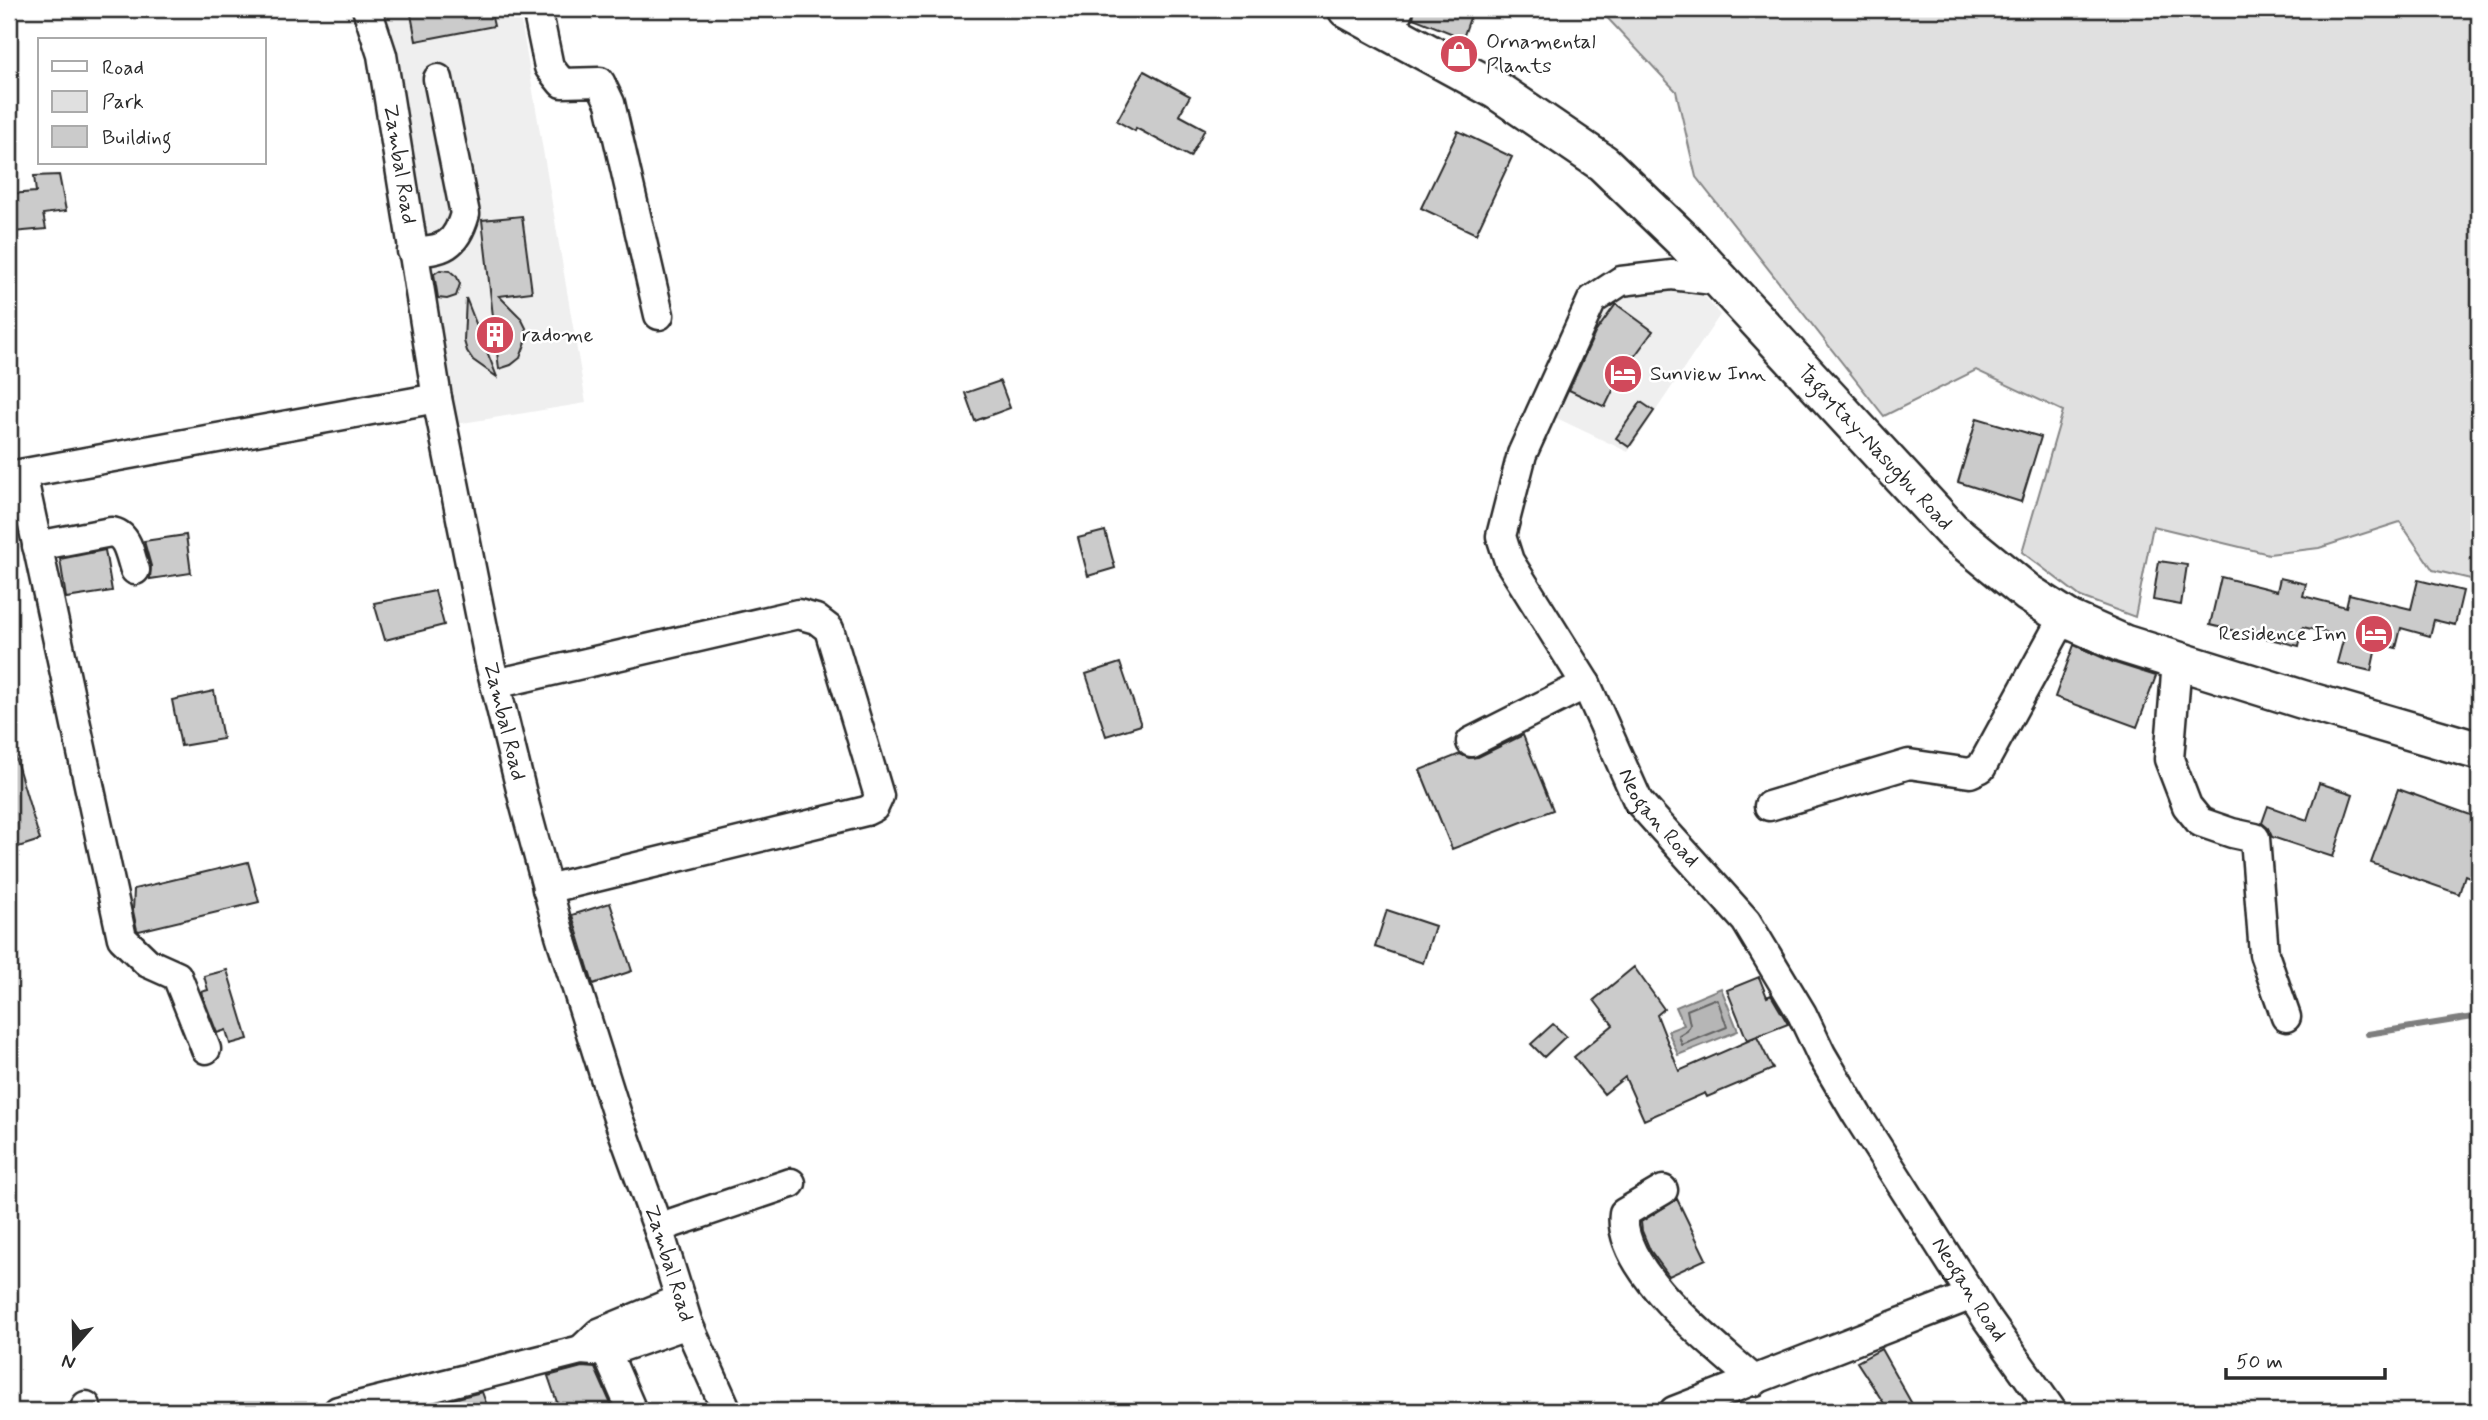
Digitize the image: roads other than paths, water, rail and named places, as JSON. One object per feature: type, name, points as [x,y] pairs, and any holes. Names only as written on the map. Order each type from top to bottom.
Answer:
[{"type":"main road","name":"Tagaytay-Nasugbu Road","points":[[1348,9],[1394,20],[1603,163],[1684,241],[1951,530],[2018,586],[2064,616],[2124,644],[2176,662],[2479,751]]},
{"type":"street","name":"Zambal Road","points":[[367,9],[382,55],[437,398],[495,684],[547,889],[617,1115],[658,1228],[684,1311],[727,1411]]},
{"type":"street","points":[[537,9],[549,67],[555,75],[562,83],[600,82],[610,103],[659,315]]},
{"type":"street","points":[[412,251],[445,247],[460,231],[466,214],[438,79]]},
{"type":"street","name":"Neogan Road","points":[[1721,281],[1672,275],[1621,281],[1592,300],[1522,454],[1501,536],[1509,561],[1586,684],[1638,801],[1746,921],[1802,1014],[1821,1054],[1857,1115],[1972,1295],[2052,1411]]},
{"type":"street","points":[[206,1049],[177,976],[148,964],[122,938],[103,840],[37,546],[15,475],[437,398]]},
{"type":"street","points":[[37,546],[111,532],[119,533],[124,538],[135,570]]},
{"type":"street","points":[[495,684],[798,614],[816,619],[829,629],[879,796],[874,807],[866,811],[547,889]]},
{"type":"street","points":[[1769,806],[1909,764],[1970,773],[1981,768],[2064,616]]},
{"type":"street","points":[[2176,662],[2169,759],[2188,806],[2200,822],[2255,838],[2264,954],[2286,1017]]},
{"type":"street","points":[[1471,742],[1586,684]]},
{"type":"street","points":[[658,1228],[791,1183]]},
{"type":"street","points":[[1662,1190],[1624,1213],[1624,1235],[1648,1278],[1666,1300],[1755,1381]]},
{"type":"street","points":[[1674,1411],[1972,1295]]},
{"type":"street","points":[[338,1411],[596,1345],[684,1311]]},
{"type":"street","points":[[596,1345],[632,1411]]},
{"type":"water","points":[[1721,988],[1738,1031],[1678,1055],[1668,1031],[1684,1025],[1676,1007]]},
{"type":"waterway","points":[[2368,1034],[2479,1016]]},
{"type":"place","name":"Ornamental Plants","points":[[1459,54]]},
{"type":"place","name":"radome","points":[[495,335]]},
{"type":"place","name":"Sunview Inn","points":[[1623,374]]},
{"type":"place","name":"Residence Inn","points":[[2374,634]]}]
